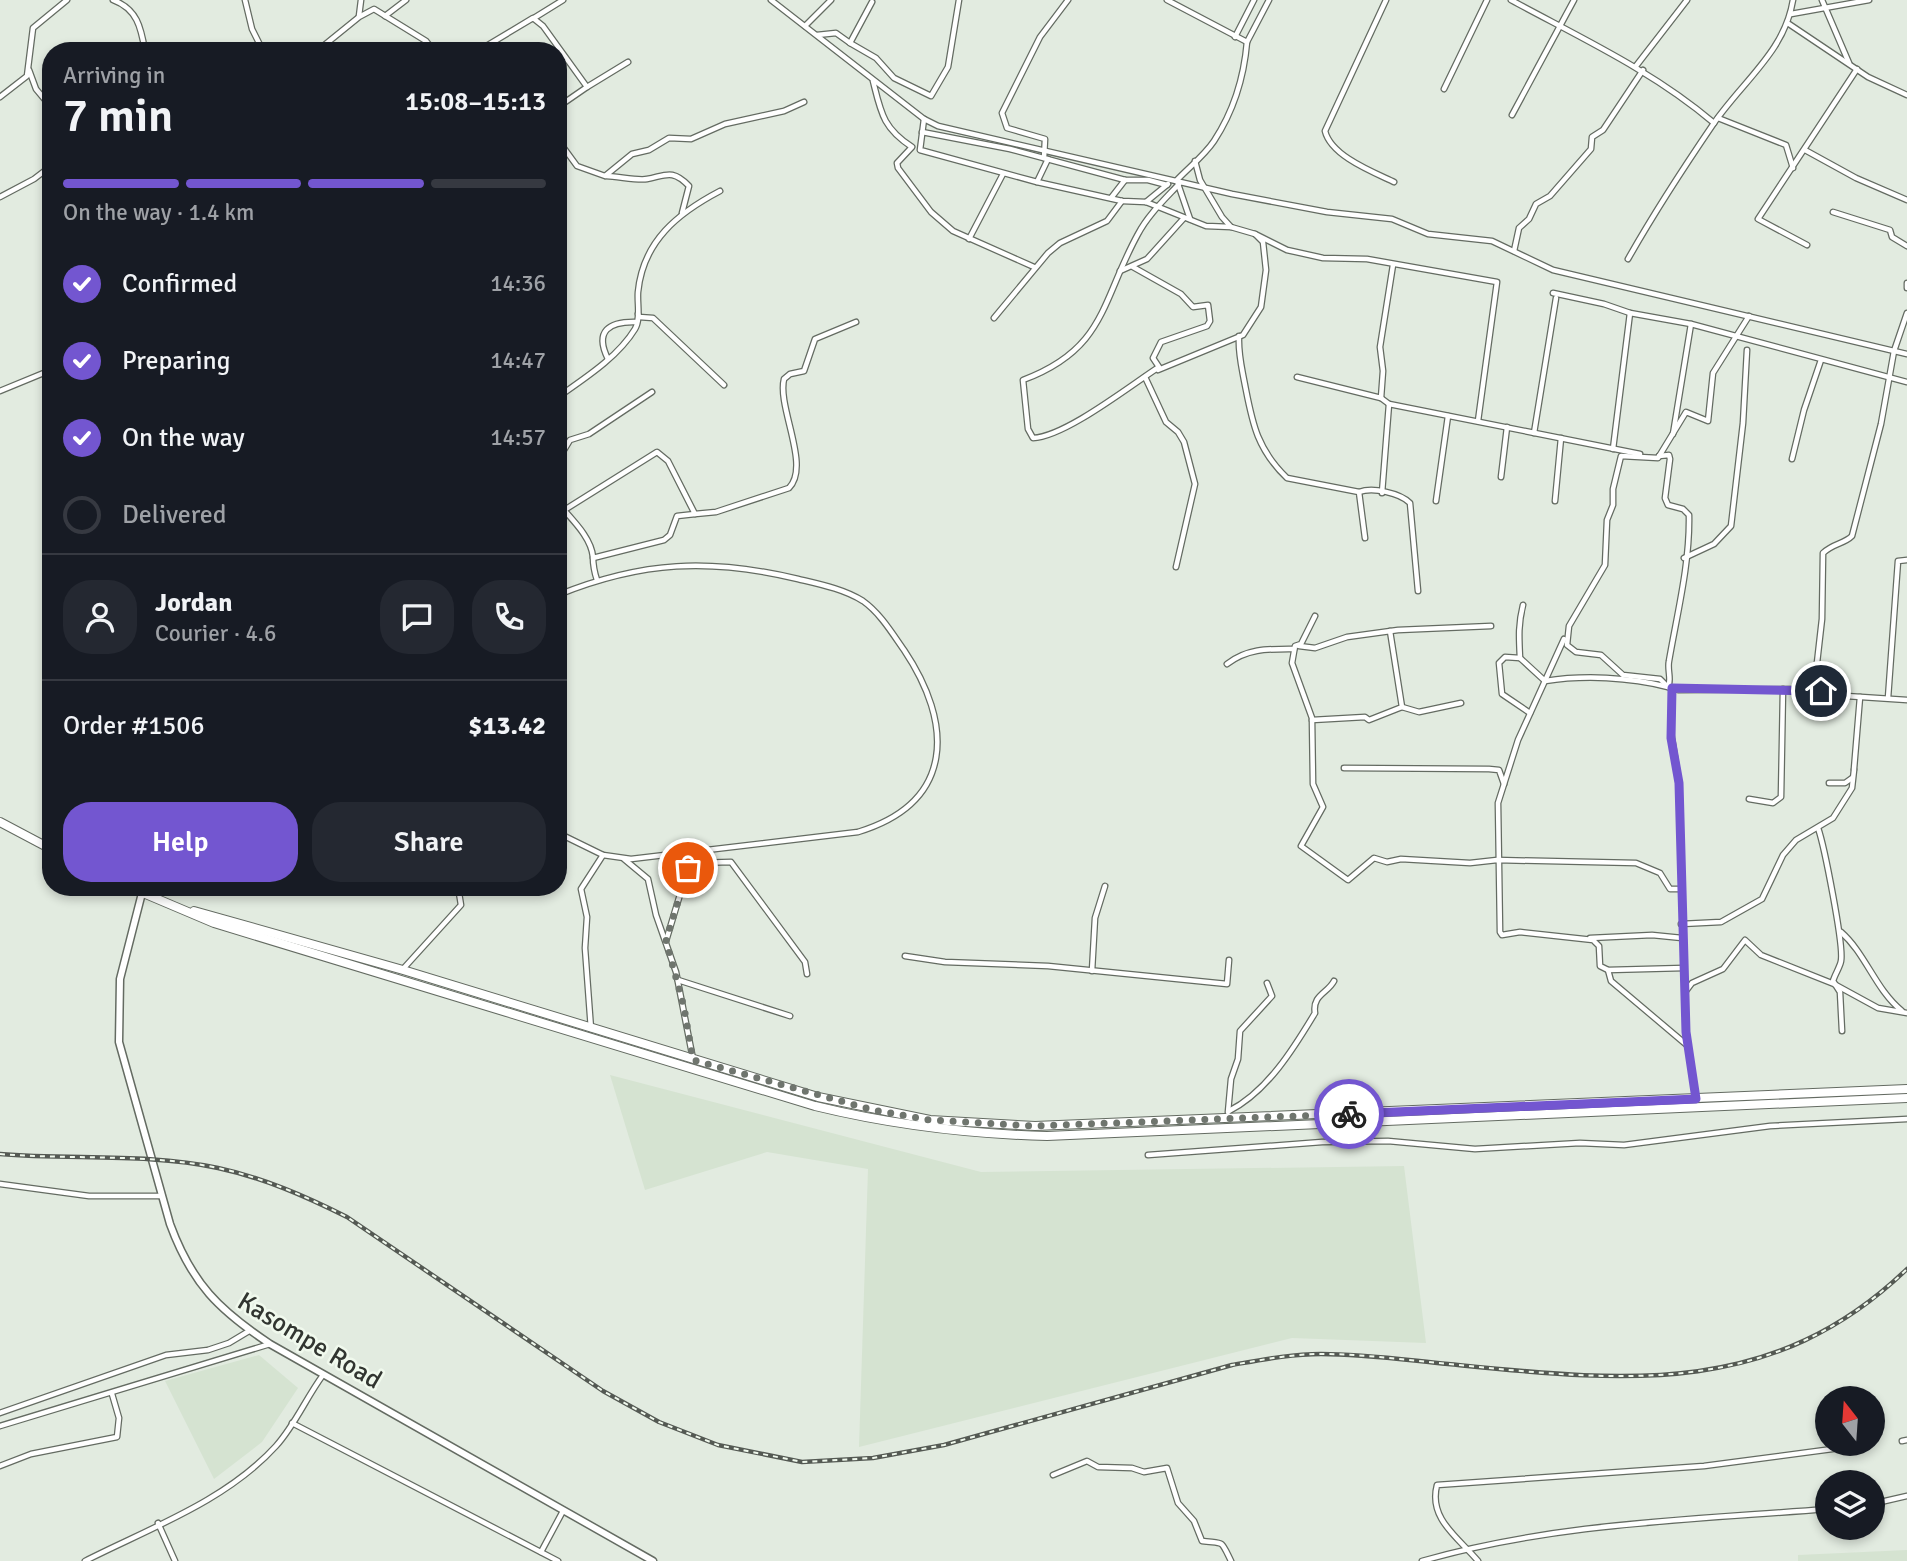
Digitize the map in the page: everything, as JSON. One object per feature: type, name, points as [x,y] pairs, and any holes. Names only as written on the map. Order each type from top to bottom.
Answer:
[{"type":"highway","points":[[0,822],[42,844]]},
{"type":"highway","points":[[150,896],[206,920],[319,957],[815,1105],[875,1120],[944,1131],[1047,1136],[1907,1098]]},
{"type":"highway","points":[[177,907],[403,970],[818,1097],[930,1120],[1035,1126],[1226,1120],[1907,1089]]},
{"type":"street","points":[[0,97],[22,82],[29,69],[33,28],[67,0]]},
{"type":"street","points":[[113,0],[131,10],[138,20],[143,42]]},
{"type":"street","points":[[245,0],[252,29],[258,42]]},
{"type":"street","points":[[359,17],[360,0]]},
{"type":"street","points":[[385,16],[406,0]]},
{"type":"street","points":[[493,42],[563,0]]},
{"type":"street","points":[[771,0],[924,119],[938,126],[1204,188],[1327,212],[1392,219],[1428,234],[1492,241],[1553,270],[1907,354]]},
{"type":"street","points":[[805,26],[831,0]]},
{"type":"street","points":[[816,35],[836,33],[876,58],[894,78],[931,96],[948,67],[960,0]]},
{"type":"street","points":[[1037,183],[1046,159],[1045,138],[1007,128],[1002,113],[1040,37],[1068,0]]},
{"type":"street","points":[[1167,0],[1247,43]]},
{"type":"street","points":[[1235,37],[1254,0]]},
{"type":"street","points":[[1133,267],[1181,294],[1193,307],[1208,305],[1210,321],[1207,326],[1161,342],[1153,358],[1159,367],[1066,426],[1040,438],[1031,436],[1023,380],[1052,367],[1089,337],[1099,323],[1137,236],[1177,182],[1214,141],[1243,75],[1247,43],[1269,0]]},
{"type":"street","points":[[1387,0],[1325,131],[1331,144],[1340,152],[1394,182]]},
{"type":"street","points":[[1444,89],[1487,0]]},
{"type":"street","points":[[1511,0],[1643,70],[1714,123]]},
{"type":"street","points":[[1513,115],[1574,0]]},
{"type":"street","points":[[1636,66],[1687,0]]},
{"type":"street","points":[[1628,259],[1714,123],[1779,43],[1789,23],[1793,0]]},
{"type":"street","points":[[1822,0],[1849,63]]},
{"type":"street","points":[[1791,14],[1869,0]]},
{"type":"street","points":[[850,43],[872,2]]},
{"type":"street","points":[[332,42],[359,17],[374,9],[427,42]]},
{"type":"street","points":[[533,18],[554,42]]},
{"type":"street","points":[[1789,23],[1857,69],[1907,95]]},
{"type":"street","points":[[567,59],[587,87]]},
{"type":"street","points":[[567,101],[628,62]]},
{"type":"street","points":[[29,69],[36,89],[42,96]]},
{"type":"street","points":[[1807,245],[1758,219],[1857,69]]},
{"type":"street","points":[[1514,251],[1519,228],[1529,219],[1536,204],[1550,196],[1591,149],[1592,137],[1603,130],[1643,70]]},
{"type":"street","points":[[873,80],[880,114],[899,138],[912,147],[897,163],[900,172],[936,218],[969,239],[1034,267]]},
{"type":"street","points":[[605,176],[632,154],[649,150],[669,138],[691,139],[725,124],[784,111],[804,102]]},
{"type":"street","points":[[1718,118],[1786,145],[1793,168]]},
{"type":"street","points":[[924,119],[920,150],[1003,174],[1122,201],[1146,202],[1213,228],[1231,227],[1255,234],[1287,250],[1340,260],[1367,259],[1447,271],[1497,282],[1478,421]]},
{"type":"street","points":[[922,132],[1046,159],[1125,180],[1148,180],[1167,185]]},
{"type":"street","points":[[1805,150],[1856,178],[1907,200]]},
{"type":"street","points":[[567,152],[577,166],[605,176],[645,180],[659,173],[674,176],[689,186],[682,214]]},
{"type":"street","points":[[1195,161],[1196,172],[1204,188],[1231,227]]},
{"type":"street","points":[[0,197],[42,173]]},
{"type":"street","points":[[969,239],[1003,174]]},
{"type":"street","points":[[1111,198],[1125,180]]},
{"type":"street","points":[[1146,202],[1167,185],[1177,182]]},
{"type":"street","points":[[1177,182],[1191,220]]},
{"type":"street","points":[[567,391],[599,370],[629,337],[638,322],[638,292],[644,269],[662,232],[682,214],[720,191]]},
{"type":"street","points":[[994,318],[1034,267],[1060,243],[1107,221],[1122,201]]},
{"type":"street","points":[[1833,212],[1890,230],[1892,237],[1907,246]]},
{"type":"street","points":[[1119,272],[1150,257],[1184,217]]},
{"type":"street","points":[[1147,375],[1246,333],[1257,317],[1263,297],[1266,256],[1263,242],[1255,234]]},
{"type":"street","points":[[1381,398],[1381,337],[1393,265]]},
{"type":"street","points":[[1534,433],[1554,295],[1691,324],[1907,382]]},
{"type":"street","points":[[638,313],[639,317],[653,318],[724,385]]},
{"type":"street","points":[[1613,449],[1629,313]]},
{"type":"street","points":[[1814,690],[1822,619],[1824,553],[1834,543],[1847,541],[1852,536],[1894,351],[1907,313]]},
{"type":"street","points":[[1658,457],[1686,412],[1708,421],[1713,373],[1749,316]]},
{"type":"street","points":[[608,358],[601,343],[602,336],[615,325],[638,322]]},
{"type":"street","points":[[593,558],[664,540],[670,536],[677,516],[735,506],[786,489],[793,483],[793,437],[782,398],[783,381],[788,374],[805,370],[815,339],[856,322]]},
{"type":"street","points":[[1672,435],[1691,324]]},
{"type":"street","points":[[1239,336],[1238,357],[1249,417],[1258,438],[1282,473],[1295,481],[1403,496],[1410,503],[1418,591]]},
{"type":"street","points":[[1684,558],[1714,544],[1731,526],[1743,423],[1747,350]]},
{"type":"street","points":[[1792,459],[1804,410],[1821,360]]},
{"type":"street","points":[[0,391],[42,374]]},
{"type":"street","points":[[1147,375],[1166,422],[1178,432],[1184,442],[1195,484],[1177,567]]},
{"type":"street","points":[[1297,377],[1381,398],[1389,404],[1658,457]]},
{"type":"street","points":[[567,448],[570,440],[591,432],[652,392]]},
{"type":"street","points":[[1382,493],[1389,404]]},
{"type":"street","points":[[1436,501],[1448,416]]},
{"type":"street","points":[[1501,477],[1507,427]]},
{"type":"street","points":[[1555,501],[1560,438]]},
{"type":"street","points":[[567,508],[659,452],[668,460],[695,514]]},
{"type":"street","points":[[1684,968],[1608,970],[1600,966],[1598,943],[1586,939],[1520,932],[1502,935],[1499,925],[1498,803],[1530,713],[1566,634],[1605,565],[1607,520],[1613,505],[1613,489],[1621,456],[1669,455],[1665,498],[1668,505],[1683,509],[1689,515],[1678,622],[1668,663],[1671,682],[1671,738],[1679,783],[1680,889],[1684,968],[1684,999],[1696,1099]]},
{"type":"street","points":[[1359,492],[1365,538]]},
{"type":"street","points":[[567,513],[573,518],[593,558],[597,580]]},
{"type":"street","points":[[1888,698],[1898,561],[1907,560]]},
{"type":"street","points":[[567,592],[597,580],[650,568],[711,564],[789,577],[849,594],[875,611],[899,642],[925,684],[937,723],[937,752],[933,771],[911,803],[880,824],[849,834],[624,859],[603,855],[567,837]]},
{"type":"street","points":[[1520,658],[1521,642],[1516,632],[1523,605]]},
{"type":"street","points":[[1295,647],[1301,644],[1315,616]]},
{"type":"street","points":[[1227,664],[1238,655],[1255,650],[1315,648],[1348,636],[1491,626]]},
{"type":"street","points":[[1390,631],[1402,707]]},
{"type":"street","points":[[1566,634],[1567,645],[1576,652],[1601,655],[1617,672],[1660,679],[1670,687]]},
{"type":"street","points":[[1295,647],[1292,663],[1295,679],[1312,720],[1313,784],[1322,799],[1323,807],[1301,846],[1348,880],[1374,858],[1387,862],[1401,859],[1470,863],[1498,860],[1636,863],[1660,873],[1670,889],[1680,889]]},
{"type":"street","points":[[1530,713],[1502,694],[1499,663],[1505,657],[1520,658],[1545,681]]},
{"type":"street","points":[[1545,681],[1567,678],[1621,680],[1670,687],[1814,690],[1860,697],[1907,699]]},
{"type":"street","points":[[1749,799],[1773,803],[1781,797],[1783,689]]},
{"type":"street","points":[[1681,923],[1721,922],[1752,907],[1771,885],[1783,855],[1796,840],[1833,818],[1852,788],[1860,697]]},
{"type":"street","points":[[1312,720],[1364,717],[1369,720],[1402,707],[1419,712],[1461,703]]},
{"type":"street","points":[[1344,768],[1394,766],[1499,770],[1504,784]]},
{"type":"street","points":[[1829,783],[1852,780],[1854,770]]},
{"type":"street","points":[[1818,828],[1824,846],[1829,885],[1840,931],[1841,960],[1833,981],[1840,992],[1842,1031]]},
{"type":"street","points":[[591,1029],[585,948],[587,917],[581,889],[603,855]]},
{"type":"street","points":[[624,859],[649,879],[656,915],[678,980],[693,1060]]},
{"type":"street","points":[[666,941],[688,868],[695,863],[731,862],[805,962],[807,974]]},
{"type":"street","points":[[1092,971],[1096,918],[1105,886]]},
{"type":"street","name":"Kasompe Road","points":[[141,896],[120,979],[119,1042],[161,1196],[189,1269],[219,1307],[249,1331],[653,1561]]},
{"type":"street","points":[[403,970],[461,905],[460,896]]},
{"type":"street","points":[[1840,931],[1863,958],[1880,989],[1904,1012]]},
{"type":"street","points":[[1586,939],[1619,935],[1682,938]]},
{"type":"street","points":[[1684,999],[1687,986],[1723,969],[1745,940],[1761,955],[1834,984],[1878,1007],[1897,1013],[1904,1012]]},
{"type":"street","points":[[905,956],[975,965],[1092,971],[1227,985],[1229,960]]},
{"type":"street","points":[[1608,970],[1611,981],[1688,1046]]},
{"type":"street","points":[[678,980],[790,1016]]},
{"type":"street","points":[[1228,1111],[1258,1089],[1295,1047],[1306,1023],[1315,1013],[1314,1006],[1320,992],[1334,981]]},
{"type":"street","points":[[1226,1120],[1240,1031],[1272,996],[1267,983]]},
{"type":"street","points":[[1148,1155],[1322,1142],[1388,1141],[1475,1149],[1580,1143],[1624,1144],[1770,1126],[1907,1119]]},
{"type":"street","points":[[0,1184],[89,1196],[161,1196]]},
{"type":"street","points":[[0,1413],[166,1355],[208,1350],[229,1343],[249,1331]]},
{"type":"street","points":[[0,1426],[270,1344]]},
{"type":"street","points":[[85,1561],[230,1487],[275,1447],[323,1375]]},
{"type":"street","points":[[0,1466],[31,1454],[117,1437],[119,1418],[112,1394]]},
{"type":"street","points":[[292,1423],[558,1561]]},
{"type":"street","points":[[1478,1561],[1447,1528],[1436,1510],[1437,1485],[1704,1466],[1815,1451]]},
{"type":"street","points":[[1053,1475],[1087,1461],[1098,1467],[1132,1468],[1144,1472],[1167,1468],[1178,1503],[1194,1521],[1202,1541],[1215,1539],[1224,1544],[1231,1561]]},
{"type":"street","points":[[1885,1501],[1907,1496]]},
{"type":"street","points":[[1422,1561],[1467,1548],[1593,1527],[1815,1510]]},
{"type":"street","points":[[541,1552],[563,1511]]},
{"type":"street","points":[[158,1523],[175,1561]]},
{"type":"shaded area","points":[[610,1075],[981,1172],[1404,1166],[1426,1343],[1292,1338],[859,1447],[868,1169],[767,1152],[645,1190]]},
{"type":"shaded area","points":[[259,1355],[298,1388],[262,1442],[214,1479],[165,1381]]},
{"type":"shaded area","points":[[1907,1550],[1907,1561],[1798,1561],[1798,1555]]},
{"type":"railway","points":[[0,1154],[191,1163],[235,1172],[284,1188],[347,1217],[603,1391],[659,1422],[718,1445],[802,1462],[873,1458],[944,1445],[1232,1365],[1299,1355],[1369,1356],[1574,1375],[1633,1376],[1691,1372],[1748,1361],[1802,1342],[1855,1311],[1907,1269]]},
{"type":"way so far","points":[[688,868],[666,941],[688,1024],[693,1060],[818,1097],[873,1110],[930,1120],[985,1125],[1035,1126],[1349,1114]]},
{"type":"route","points":[[1349,1114],[1696,1099],[1686,1032],[1680,908],[1682,854],[1679,783],[1671,738],[1672,688],[1821,691]]}]
